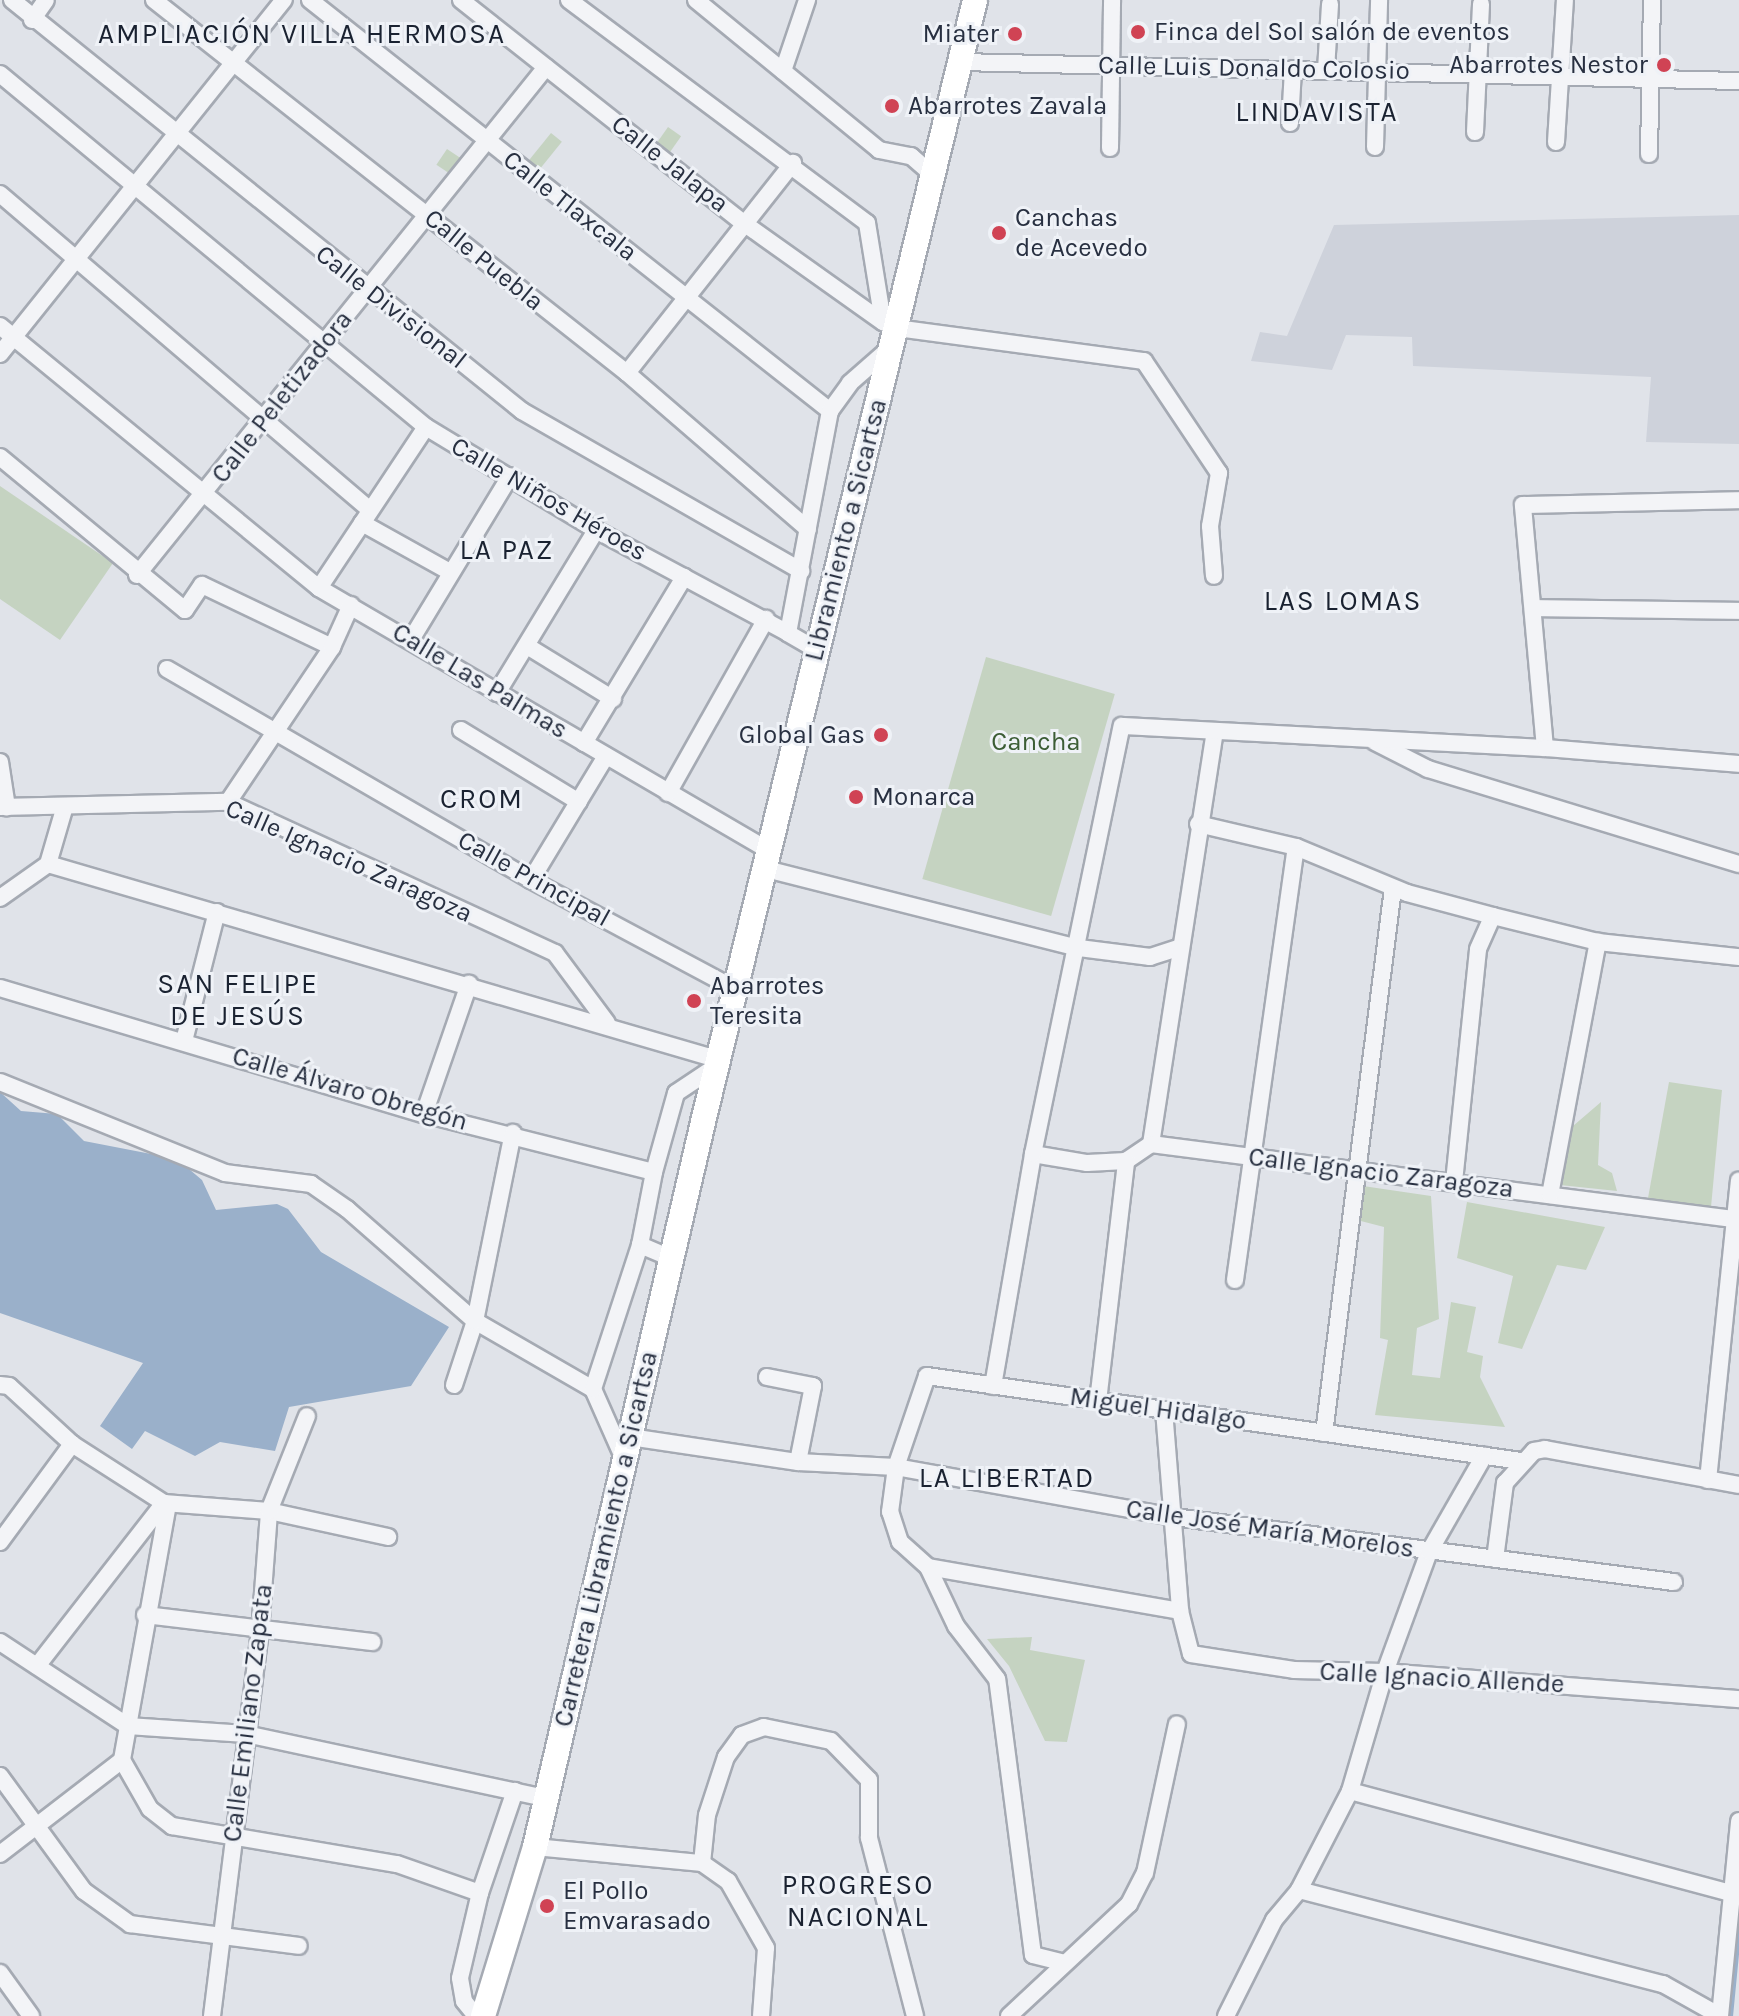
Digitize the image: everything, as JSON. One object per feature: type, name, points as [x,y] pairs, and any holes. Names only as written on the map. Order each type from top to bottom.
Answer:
[{"type":"main road","name":"Libramiento a Sicartsa","points":[[719,1062],[890,332],[933,175],[975,0]]},
{"type":"main road","name":"Carretera Libramiento a Sicartsa","points":[[483,2016],[535,1847],[544,1798],[719,1062]]},
{"type":"street","name":"Calle Divisional","points":[[12,0],[32,20],[522,411],[801,571]]},
{"type":"street","points":[[32,20],[46,0]]},
{"type":"street","name":"Calle Puebla","points":[[154,0],[627,373],[808,529]]},
{"type":"street","points":[[0,354],[284,0]]},
{"type":"street","name":"Calle Tlaxcala","points":[[310,0],[830,411]]},
{"type":"street","name":"Calle Jalapa","points":[[461,0],[745,224],[890,332]]},
{"type":"street","points":[[569,0],[793,163],[867,223],[890,332]]},
{"type":"street","points":[[696,0],[879,150],[911,156],[933,175]]},
{"type":"street","points":[[783,71],[807,0]]},
{"type":"street","points":[[1110,148],[1112,0]]},
{"type":"street","points":[[1375,147],[1379,0]]},
{"type":"street","points":[[1556,142],[1565,0]]},
{"type":"street","points":[[1649,154],[1652,0]]},
{"type":"street","points":[[1326,70],[1330,4]]},
{"type":"street","points":[[1475,132],[1481,4]]},
{"type":"street","name":"Calle Luis Donaldo Colosio","points":[[960,62],[1377,72],[1479,71],[1560,77],[1739,81]]},
{"type":"street","name":"Calle Peletizadora","points":[[137,575],[266,419],[546,67]]},
{"type":"street","points":[[1290,123],[1293,69]]},
{"type":"street","name":"Calle Niños Héroes","points":[[0,74],[324,346],[426,427],[596,530],[766,619],[817,650]]},
{"type":"street","points":[[627,373],[793,163]]},
{"type":"street","points":[[0,194],[266,419],[366,516],[450,572]]},
{"type":"street","name":"Calle Las Palmas","points":[[0,326],[203,497],[319,588],[412,638],[497,693],[668,793],[767,859],[1079,948],[1150,957],[1178,948]]},
{"type":"street","points":[[788,633],[830,411],[890,332]]},
{"type":"street","points":[[890,332],[1144,361],[1219,473],[1210,526],[1214,576]]},
{"type":"street","points":[[319,588],[426,427]]},
{"type":"street","points":[[0,457],[137,575],[185,610],[202,585],[332,647]]},
{"type":"street","points":[[412,638],[510,476]]},
{"type":"street","points":[[1545,748],[1536,608],[1523,505],[1739,500]]},
{"type":"street","points":[[497,693],[596,530]]},
{"type":"street","points":[[584,743],[684,577]]},
{"type":"street","points":[[228,802],[332,647],[351,605]]},
{"type":"street","points":[[1536,608],[1739,611]]},
{"type":"street","points":[[668,793],[766,619]]},
{"type":"street","points":[[527,646],[613,699]]},
{"type":"street","name":"Calle Principal","points":[[167,669],[278,729],[531,880],[737,990]]},
{"type":"street","points":[[993,1386],[1033,1154],[1079,948],[1122,726],[1214,735],[1545,748],[1739,764]]},
{"type":"street","points":[[461,730],[579,802]]},
{"type":"street","points":[[1033,1154],[1087,1163],[1126,1161],[1151,1144],[1178,948],[1214,735]]},
{"type":"street","points":[[1370,740],[1428,769],[1739,864]]},
{"type":"street","points":[[531,880],[606,756]]},
{"type":"street","points":[[0,762],[3,807]]},
{"type":"street","name":"Calle Ignacio Zaragoza","points":[[3,807],[228,802],[555,953],[607,1023]]},
{"type":"street","points":[[0,898],[48,864],[65,806]]},
{"type":"street","points":[[1198,824],[1296,847],[1393,888],[1598,942],[1739,957]]},
{"type":"street","points":[[1235,1280],[1296,847]]},
{"type":"street","points":[[48,864],[607,1023],[719,1062]]},
{"type":"street","points":[[1324,1433],[1355,1169],[1393,888]]},
{"type":"street","points":[[184,1041],[217,912]]},
{"type":"street","points":[[1454,1182],[1478,949],[1493,916]]},
{"type":"street","points":[[1550,1195],[1598,942]]},
{"type":"street","points":[[424,1114],[469,984]]},
{"type":"street","name":"Calle Álvaro Obregón","points":[[0,988],[424,1114],[513,1133],[654,1172]]},
{"type":"street","points":[[593,1389],[640,1245],[654,1172],[676,1093],[719,1062]]},
{"type":"street","points":[[0,1082],[225,1173],[311,1184],[347,1209],[475,1321],[593,1389],[627,1449]]},
{"type":"street","points":[[454,1385],[475,1321],[513,1133]]},
{"type":"street","name":"Calle Ignacio Zaragoza","points":[[1151,1144],[1733,1219]]},
{"type":"street","points":[[1098,1401],[1126,1161]]},
{"type":"street","points":[[1708,1480],[1739,1181]]},
{"type":"street","points":[[640,1245],[673,1259]]},
{"type":"street","name":"Miguel Hidalgo","points":[[896,1467],[927,1376],[1521,1461]]},
{"type":"street","points":[[767,1377],[813,1386],[798,1462]]},
{"type":"street","points":[[0,1385],[9,1386],[72,1444],[166,1504],[269,1511],[388,1537]]},
{"type":"street","points":[[928,1567],[1180,1611],[1164,1410]]},
{"type":"street","name":"Calle Emiliano Zapata","points":[[212,2016],[260,1632],[269,1511],[307,1416]]},
{"type":"street","points":[[0,1542],[72,1444]]},
{"type":"street","name":"Calle José María Morelos","points":[[627,1449],[896,1467],[1174,1517],[1674,1582]]},
{"type":"street","points":[[1495,1559],[1505,1483],[1521,1461],[1545,1449],[1739,1485]]},
{"type":"street","points":[[1226,2016],[1274,1920],[1299,1890],[1350,1791],[1385,1672],[1429,1552],[1484,1456]]},
{"type":"street","points":[[896,1467],[890,1512],[900,1542],[928,1567],[956,1626],[997,1679],[1033,1955],[1061,1962]]},
{"type":"street","points":[[166,1504],[122,1760],[150,1809],[172,1826],[234,1833],[397,1864],[480,1893]]},
{"type":"street","points":[[37,1666],[166,1504]]},
{"type":"street","name":"Calle Ignacio Allende","points":[[1180,1611],[1191,1654],[1294,1670],[1385,1672],[1739,1699]]},
{"type":"street","points":[[145,1615],[260,1632],[372,1642]]},
{"type":"street","points":[[0,1642],[128,1726],[246,1734],[544,1798]]},
{"type":"street","points":[[1009,2016],[1061,1962],[1129,1904],[1145,1873],[1177,1724]]},
{"type":"street","points":[[702,1863],[707,1815],[726,1757],[742,1735],[764,1727],[831,1741],[869,1780],[869,1838],[915,2016]]},
{"type":"street","points":[[0,1854],[122,1760]]},
{"type":"street","points":[[0,1776],[39,1824],[84,1891],[130,1924],[299,1946]]},
{"type":"street","points":[[476,2016],[464,2001],[460,1978],[480,1893],[515,1791]]},
{"type":"street","points":[[1350,1791],[1731,1893]]},
{"type":"street","points":[[1299,1890],[1663,1984],[1720,2016],[1739,1821]]},
{"type":"street","points":[[535,1847],[702,1863],[728,1881],[766,1948],[761,2016]]},
{"type":"street","points":[[0,1973],[31,2016]]},
{"type":"shaded area","points":[[1739,215],[1739,444],[1646,442],[1651,377],[1413,366],[1412,337],[1346,335],[1332,370],[1251,361],[1260,332],[1287,336],[1334,225]]},
{"type":"green space","points":[[668,127],[681,136],[668,154],[655,145]]},
{"type":"green space","points":[[551,133],[562,142],[540,169],[529,160]]},
{"type":"green space","points":[[447,149],[466,162],[455,178],[436,165]]},
{"type":"green space","points":[[0,486],[113,563],[60,640],[0,599]]},
{"type":"green space","name":"Cancha","points":[[986,657],[1115,694],[1051,916],[922,879]]},
{"type":"green space","points":[[1669,1082],[1722,1090],[1711,1207],[1648,1198]]},
{"type":"green space","points":[[1601,1102],[1598,1165],[1612,1173],[1617,1191],[1560,1185],[1573,1126]]},
{"type":"green space","points":[[1363,1186],[1431,1196],[1439,1319],[1417,1328],[1412,1375],[1440,1378],[1451,1302],[1476,1307],[1467,1352],[1483,1356],[1480,1377],[1505,1427],[1375,1415],[1388,1340],[1380,1338],[1384,1227],[1357,1220]]},
{"type":"green space","points":[[1467,1202],[1605,1227],[1586,1270],[1557,1265],[1522,1349],[1498,1343],[1513,1276],[1457,1258]]},
{"type":"green space","points":[[1032,1637],[1030,1650],[1085,1660],[1067,1742],[1045,1741],[1009,1666],[987,1639]]},
{"type":"water","points":[[0,1092],[21,1111],[57,1114],[84,1141],[177,1159],[202,1180],[216,1210],[277,1204],[288,1209],[321,1252],[449,1327],[411,1386],[289,1407],[275,1451],[220,1442],[195,1456],[145,1431],[132,1449],[100,1426],[143,1363],[0,1313]]},
{"type":"waterway","points":[[1730,2016],[1739,1923]]},
{"type":"place","name":"Finca del Sol salón de eventos","points":[[1138,32]]},
{"type":"place","name":"Miater","points":[[1015,34]]},
{"type":"place","name":"Abarrotes Nestor","points":[[1664,65]]},
{"type":"place","name":"Abarrotes Zavala","points":[[892,106]]},
{"type":"place","name":"Canchas de Acevedo","points":[[999,233]]},
{"type":"place","name":"Global Gas","points":[[881,735]]},
{"type":"place","name":"Monarca","points":[[856,797]]},
{"type":"place","name":"Abarrotes Teresita","points":[[694,1001]]},
{"type":"place","name":"El Pollo Emvarasado","points":[[547,1906]]},
{"type":"district","name":"AMPLIACIÓN VILLA HERMOSA","points":[[302,34]]},
{"type":"district","name":"LINDAVISTA","points":[[1317,112]]},
{"type":"district","name":"LA PAZ","points":[[507,550]]},
{"type":"district","name":"LAS LOMAS","points":[[1343,601]]},
{"type":"district","name":"CROM","points":[[482,799]]},
{"type":"district","name":"SAN FELIPE DE JESÚS","points":[[238,1000]]},
{"type":"district","name":"LA LIBERTAD","points":[[1007,1478]]},
{"type":"district","name":"PROGRESO NACIONAL","points":[[858,1901]]}]
